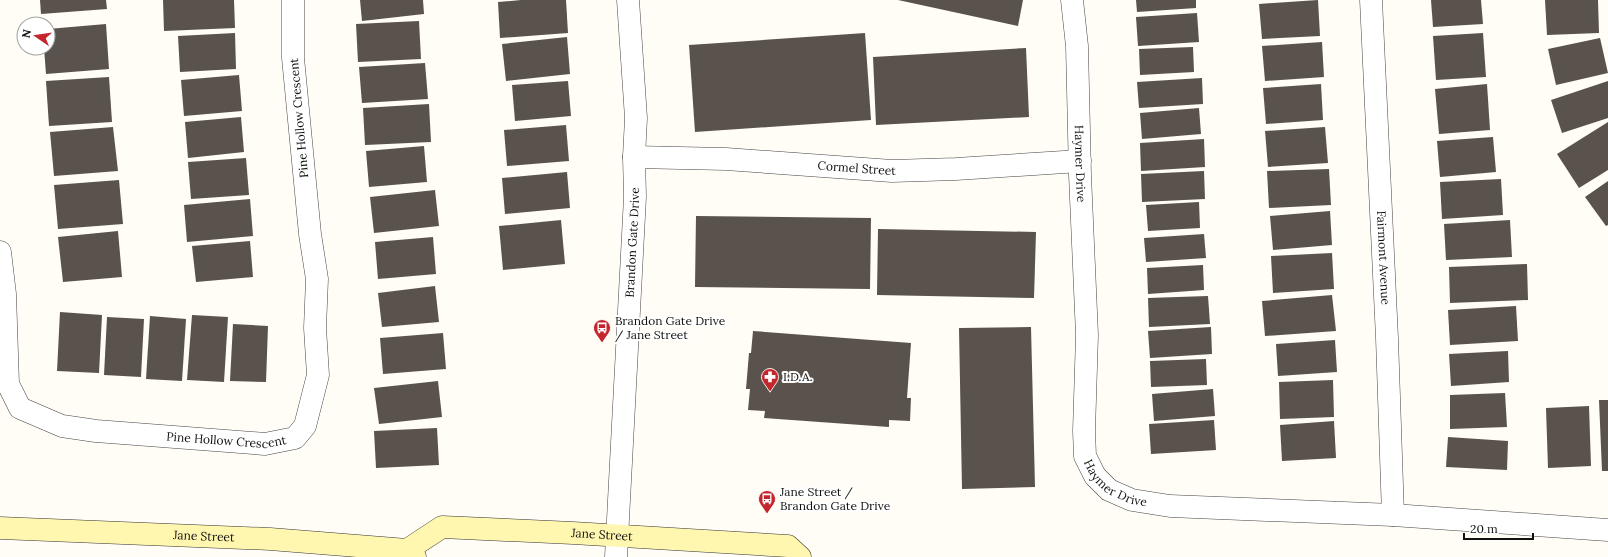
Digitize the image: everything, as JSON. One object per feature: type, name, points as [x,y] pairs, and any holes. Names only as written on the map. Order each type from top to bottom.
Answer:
[{"type":"main road","name":"Jane Street","points":[[0,528],[270,539],[411,554],[442,527],[617,547],[788,546],[800,557]]},
{"type":"street","name":"Pine Hollow Crescent","points":[[0,252],[5,294],[8,384],[20,408],[62,426],[96,431],[265,444],[295,438],[305,426],[318,375],[315,328],[317,278],[310,234],[293,58],[293,0]]},
{"type":"street","name":"Brandon Gate Drive","points":[[617,547],[635,197],[634,157],[636,118],[628,0]]},
{"type":"street","name":"Haymer Drive","points":[[1072,0],[1077,46],[1087,334],[1085,456],[1095,476],[1109,490],[1132,500],[1170,506],[1393,515],[1608,530]]},
{"type":"street","name":"Fairmont Avenue","points":[[1372,0],[1393,515]]},
{"type":"street","name":"Cormel Street","points":[[634,157],[726,159],[892,171],[956,169],[1080,161]]},
{"type":"building","points":[[40,0],[106,0],[107,9],[41,14]]},
{"type":"building","points":[[163,0],[234,0],[235,28],[164,31]]},
{"type":"building","points":[[360,0],[423,0],[424,14],[362,21]]},
{"type":"building","points":[[521,0],[566,0],[568,33],[500,38],[498,2]]},
{"type":"building","points":[[898,0],[1023,0],[1018,26]]},
{"type":"building","points":[[1136,0],[1196,0],[1196,8],[1137,12]]},
{"type":"building","points":[[1318,0],[1320,36],[1262,39],[1259,4]]},
{"type":"building","points":[[1431,0],[1481,0],[1483,24],[1433,27]]},
{"type":"building","points":[[1545,0],[1598,0],[1599,33],[1547,35]]},
{"type":"building","points":[[1197,13],[1199,42],[1138,46],[1136,17]]},
{"type":"building","points":[[419,21],[421,59],[358,62],[356,24]]},
{"type":"building","points":[[106,24],[109,69],[46,74],[45,56],[56,56],[56,28]]},
{"type":"building","points":[[235,33],[236,69],[180,72],[178,36]]},
{"type":"building","points":[[865,33],[871,120],[695,132],[689,45]]},
{"type":"building","points":[[1483,33],[1486,77],[1436,80],[1433,36]]},
{"type":"building","points":[[567,37],[570,74],[506,81],[502,44]]},
{"type":"building","points":[[1600,38],[1608,73],[1556,85],[1548,49]]},
{"type":"building","points":[[1322,42],[1324,77],[1265,81],[1262,46]]},
{"type":"building","points":[[1193,47],[1194,72],[1140,75],[1139,49]]},
{"type":"building","points":[[1026,48],[1029,117],[876,125],[873,57]]},
{"type":"building","points":[[425,63],[428,99],[362,103],[359,67]]},
{"type":"building","points":[[239,75],[242,111],[184,116],[181,80]]},
{"type":"building","points":[[109,77],[112,122],[49,126],[46,81]]},
{"type":"building","points":[[1202,78],[1203,104],[1139,108],[1137,82]]},
{"type":"building","points":[[568,81],[571,116],[515,121],[512,85]]},
{"type":"building","points":[[1608,81],[1608,118],[1562,133],[1551,100]]},
{"type":"building","points":[[1321,84],[1323,120],[1266,124],[1263,88]]},
{"type":"building","points":[[1487,84],[1490,130],[1439,134],[1435,89]]},
{"type":"building","points":[[429,104],[431,142],[365,145],[363,108]]},
{"type":"building","points":[[1199,108],[1201,134],[1142,139],[1140,113]]},
{"type":"building","points":[[241,117],[244,152],[188,158],[185,122]]},
{"type":"building","points":[[1608,122],[1608,170],[1579,188],[1557,154]]},
{"type":"building","points":[[566,125],[569,161],[507,166],[504,130]]},
{"type":"building","points":[[113,127],[118,171],[54,176],[50,132]]},
{"type":"building","points":[[1325,127],[1328,163],[1268,167],[1265,131]]},
{"type":"building","points":[[1493,137],[1496,172],[1440,177],[1437,141]]},
{"type":"building","points":[[1204,139],[1205,167],[1141,171],[1140,143]]},
{"type":"building","points":[[424,146],[427,182],[369,187],[366,151]]},
{"type":"building","points":[[246,158],[249,195],[191,199],[188,162]]},
{"type":"building","points":[[1329,169],[1331,205],[1269,208],[1267,171]]},
{"type":"building","points":[[1204,171],[1205,199],[1142,202],[1141,174]]},
{"type":"building","points":[[567,172],[570,208],[505,214],[502,178]]},
{"type":"building","points":[[1501,179],[1503,215],[1442,219],[1440,182]]},
{"type":"building","points":[[119,180],[123,224],[58,229],[54,185]]},
{"type":"building","points":[[1608,181],[1608,225],[1606,226],[1585,197]]},
{"type":"building","points":[[435,190],[439,226],[374,233],[370,197]]},
{"type":"building","points":[[250,199],[253,236],[187,242],[184,205]]},
{"type":"building","points":[[1199,202],[1200,228],[1148,231],[1146,205]]},
{"type":"building","points":[[1330,211],[1332,245],[1273,250],[1270,216]]},
{"type":"building","points":[[696,216],[871,218],[870,289],[695,287]]},
{"type":"building","points":[[561,220],[565,264],[503,270],[499,226]]},
{"type":"building","points":[[1510,220],[1512,257],[1446,260],[1444,224]]},
{"type":"building","points":[[878,229],[1036,232],[1034,298],[877,295]]},
{"type":"building","points":[[118,231],[122,277],[63,282],[58,237]]},
{"type":"building","points":[[1204,234],[1206,258],[1146,262],[1144,238]]},
{"type":"building","points":[[433,237],[436,274],[378,279],[375,242]]},
{"type":"building","points":[[250,241],[253,277],[196,282],[192,246]]},
{"type":"building","points":[[1332,253],[1334,289],[1273,293],[1271,256]]},
{"type":"building","points":[[1527,264],[1528,300],[1450,303],[1449,267]]},
{"type":"building","points":[[1203,265],[1204,290],[1148,294],[1147,268]]},
{"type":"building","points":[[435,286],[439,322],[382,327],[378,293]]},
{"type":"building","points":[[1332,295],[1336,331],[1265,336],[1262,301]]},
{"type":"building","points":[[1208,296],[1210,324],[1149,327],[1148,298]]},
{"type":"building","points":[[1516,306],[1518,341],[1450,345],[1448,310]]},
{"type":"building","points":[[60,312],[102,315],[99,373],[57,371]]},
{"type":"building","points":[[192,315],[228,317],[224,382],[187,380]]},
{"type":"building","points":[[150,316],[186,319],[182,381],[146,379]]},
{"type":"building","points":[[107,317],[144,319],[141,377],[104,375]]},
{"type":"building","points":[[233,324],[268,326],[266,382],[230,381]]},
{"type":"building","points":[[1031,327],[1035,487],[962,489],[959,328]]},
{"type":"building","points":[[1211,327],[1212,354],[1150,358],[1148,331]]},
{"type":"building","points":[[753,331],[911,343],[907,398],[911,398],[910,421],[889,420],[889,427],[764,418],[765,411],[748,410],[750,389],[746,389],[749,353],[751,353]]},
{"type":"building","points":[[443,333],[446,369],[383,374],[380,338]]},
{"type":"building","points":[[1335,340],[1337,372],[1278,376],[1276,344]]},
{"type":"building","points":[[1508,351],[1509,382],[1451,386],[1449,354]]},
{"type":"building","points":[[1206,359],[1207,385],[1151,387],[1150,361]]},
{"type":"building","points":[[1333,380],[1334,417],[1280,419],[1279,382]]},
{"type":"building","points":[[438,381],[442,417],[379,424],[374,388]]},
{"type":"building","points":[[1213,389],[1215,416],[1154,421],[1152,394]]},
{"type":"building","points":[[1505,393],[1507,427],[1450,429],[1450,395]]},
{"type":"building","points":[[1599,400],[1608,400],[1608,471],[1602,471]]},
{"type":"building","points":[[1589,406],[1591,466],[1548,468],[1546,408]]},
{"type":"building","points":[[1214,420],[1216,450],[1151,454],[1149,424]]},
{"type":"building","points":[[1334,421],[1336,458],[1282,461],[1280,425]]},
{"type":"building","points":[[437,428],[439,465],[376,468],[374,431]]},
{"type":"building","points":[[1448,437],[1508,441],[1507,470],[1446,467]]},
{"type":"place","name":"Brandon Gate Drive / Jane Street","points":[[602,343]]},
{"type":"place","name":"I.D.A.","points":[[770,392]]},
{"type":"place","name":"Jane Street / Brandon Gate Drive","points":[[767,514]]}]
